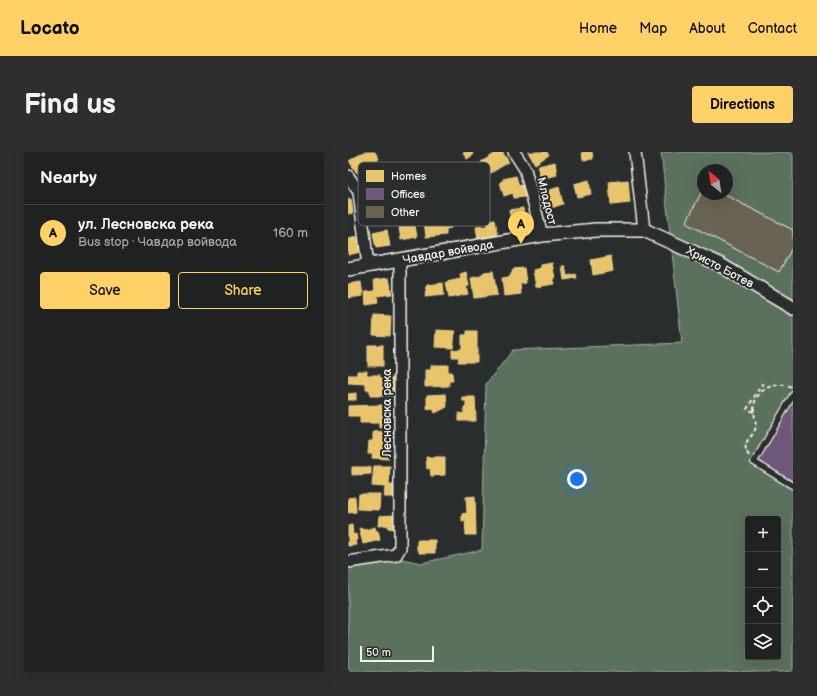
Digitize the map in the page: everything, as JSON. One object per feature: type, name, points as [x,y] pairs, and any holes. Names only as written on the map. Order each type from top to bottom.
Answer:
[{"type":"street","name":"Младост","points":[[514,152],[525,168],[542,235]]},
{"type":"street","points":[[635,152],[644,230]]},
{"type":"street","points":[[348,176],[358,191]]},
{"type":"street","points":[[363,226],[368,266]]},
{"type":"street","name":"Чавдар войвода","points":[[348,269],[542,235],[596,230],[644,230]]},
{"type":"street","name":"Христо Ботев","points":[[644,230],[707,258],[793,308]]},
{"type":"street","name":"Лесновска река","points":[[348,562],[396,555],[400,548],[400,261]]},
{"type":"lane","points":[[793,395],[754,462],[793,486]]},
{"type":"path","points":[[754,412],[748,409],[762,384],[768,388]]},
{"type":"path","points":[[751,458],[746,448],[747,440],[755,429],[754,404],[758,396],[768,388],[779,384],[793,388]]},
{"type":"green space","points":[[661,152],[793,152],[793,672],[348,672],[348,562],[387,556],[421,563],[482,550],[486,384],[513,350],[682,343]]},
{"type":"building: Homes","points":[[364,152],[375,152],[379,159],[374,162],[358,162],[357,173],[349,161]]},
{"type":"building: Homes","points":[[463,152],[472,152],[473,155],[467,159]]},
{"type":"building: Homes","points":[[498,152],[502,152],[509,162],[490,173],[490,162],[481,162]]},
{"type":"building: Homes","points":[[528,152],[547,152],[549,155],[535,164]]},
{"type":"building: Homes","points":[[582,152],[592,152],[593,159],[583,160]]},
{"type":"building: Homes","points":[[555,162],[557,175],[540,179],[538,166]]},
{"type":"building: Homes","points":[[516,176],[519,186],[522,185],[525,197],[514,198],[513,193],[504,196],[500,182],[503,181],[503,179]]},
{"type":"building: Homes","points":[[589,180],[591,194],[577,197],[574,184]]},
{"type":"building: Homes","points":[[628,180],[630,203],[611,205],[609,182]]},
{"type":"building: Homes","points":[[559,187],[563,204],[548,209],[544,192]]},
{"type":"building: Homes","points":[[348,199],[351,199],[353,213],[348,214]]},
{"type":"building: Homes","points":[[523,208],[526,223],[512,225],[509,210]]},
{"type":"building: Homes","points":[[495,219],[498,237],[478,240],[476,227],[490,226],[490,220]]},
{"type":"building: Homes","points":[[399,226],[415,226],[417,237],[401,240]]},
{"type":"building: Homes","points":[[425,226],[451,226],[451,228],[446,229],[446,235],[426,237]]},
{"type":"building: Homes","points":[[387,230],[390,246],[376,248],[373,233]]},
{"type":"building: Homes","points":[[357,237],[360,252],[348,255],[348,239]]},
{"type":"building: Homes","points":[[611,256],[613,271],[593,275],[591,260]]},
{"type":"building: Homes","points":[[552,263],[555,278],[553,279],[554,284],[536,287],[533,270],[541,268],[541,265]]},
{"type":"building: Homes","points":[[562,266],[565,266],[567,276],[576,274],[577,278],[564,280]]},
{"type":"building: Homes","points":[[524,268],[526,283],[520,284],[521,294],[504,296],[502,278],[510,277],[513,269]]},
{"type":"building: Homes","points":[[493,271],[497,295],[474,298],[471,278],[481,276],[484,272]]},
{"type":"building: Homes","points":[[466,272],[469,286],[466,287],[468,294],[449,298],[446,282],[461,279],[460,274]]},
{"type":"building: Homes","points":[[389,278],[392,294],[377,296],[378,303],[366,305],[365,292],[375,291],[374,280]]},
{"type":"building: Homes","points":[[361,282],[363,296],[348,298],[348,284]]},
{"type":"building: Homes","points":[[443,283],[444,295],[425,297],[427,285]]},
{"type":"building: Homes","points":[[374,315],[391,316],[390,336],[373,335]]},
{"type":"building: Homes","points":[[436,330],[455,331],[453,348],[435,347]]},
{"type":"building: Homes","points":[[467,331],[477,331],[477,362],[458,362],[459,357],[452,357],[452,350],[462,349],[462,335],[467,335]]},
{"type":"building: Homes","points":[[368,345],[383,345],[383,366],[368,366]]},
{"type":"building: Homes","points":[[431,365],[448,365],[448,372],[452,372],[453,381],[449,381],[449,386],[425,387],[425,370],[431,370]]},
{"type":"building: Homes","points":[[357,371],[367,371],[366,384],[348,383],[348,375],[357,375]]},
{"type":"building: Homes","points":[[366,375],[380,375],[380,378],[394,378],[394,396],[370,396],[370,390],[366,390]]},
{"type":"building: Homes","points":[[356,393],[356,400],[348,400],[348,394]]},
{"type":"building: Homes","points":[[446,394],[447,407],[435,413],[433,408],[427,409],[427,395]]},
{"type":"building: Homes","points":[[462,397],[475,397],[476,421],[459,421],[459,413],[464,414],[464,407],[466,407],[466,401],[463,401]]},
{"type":"building: Homes","points":[[382,405],[382,411],[389,411],[389,427],[379,428],[379,423],[360,423],[360,416],[348,416],[348,406]]},
{"type":"building: Homes","points":[[394,431],[395,437],[389,438],[388,459],[372,458],[373,454],[368,454],[369,441],[373,441],[373,432]]},
{"type":"building: Homes","points":[[426,457],[445,457],[445,475],[431,476],[430,468],[427,469]]},
{"type":"building: Homes","points":[[374,466],[390,466],[389,485],[395,485],[395,497],[384,497],[385,487],[372,486]]},
{"type":"building: Homes","points":[[352,467],[371,467],[371,474],[352,475]]},
{"type":"building: Homes","points":[[359,494],[380,494],[379,510],[358,509]]},
{"type":"building: Homes","points":[[475,496],[476,535],[466,535],[465,520],[462,521],[462,514],[467,513],[466,497]]},
{"type":"building: Homes","points":[[355,497],[356,512],[348,513],[348,498]]},
{"type":"building: Homes","points":[[394,515],[394,529],[388,528],[388,525],[378,526],[379,516]]},
{"type":"building: Homes","points":[[352,525],[353,535],[356,534],[357,540],[355,540],[356,545],[348,546],[348,526]]},
{"type":"building: Homes","points":[[375,527],[376,531],[378,531],[380,540],[363,544],[359,528],[365,530]]},
{"type":"building: Homes","points":[[417,540],[435,540],[435,553],[419,553],[419,550],[417,550]]},
{"type":"building: Offices","points":[[793,401],[793,481],[758,460]]},
{"type":"building: Other","points":[[733,199],[793,230],[793,246],[779,272],[686,223],[698,200]]},
{"type":"place","name":"ул. Лесновска река","points":[[521,244]]}]
